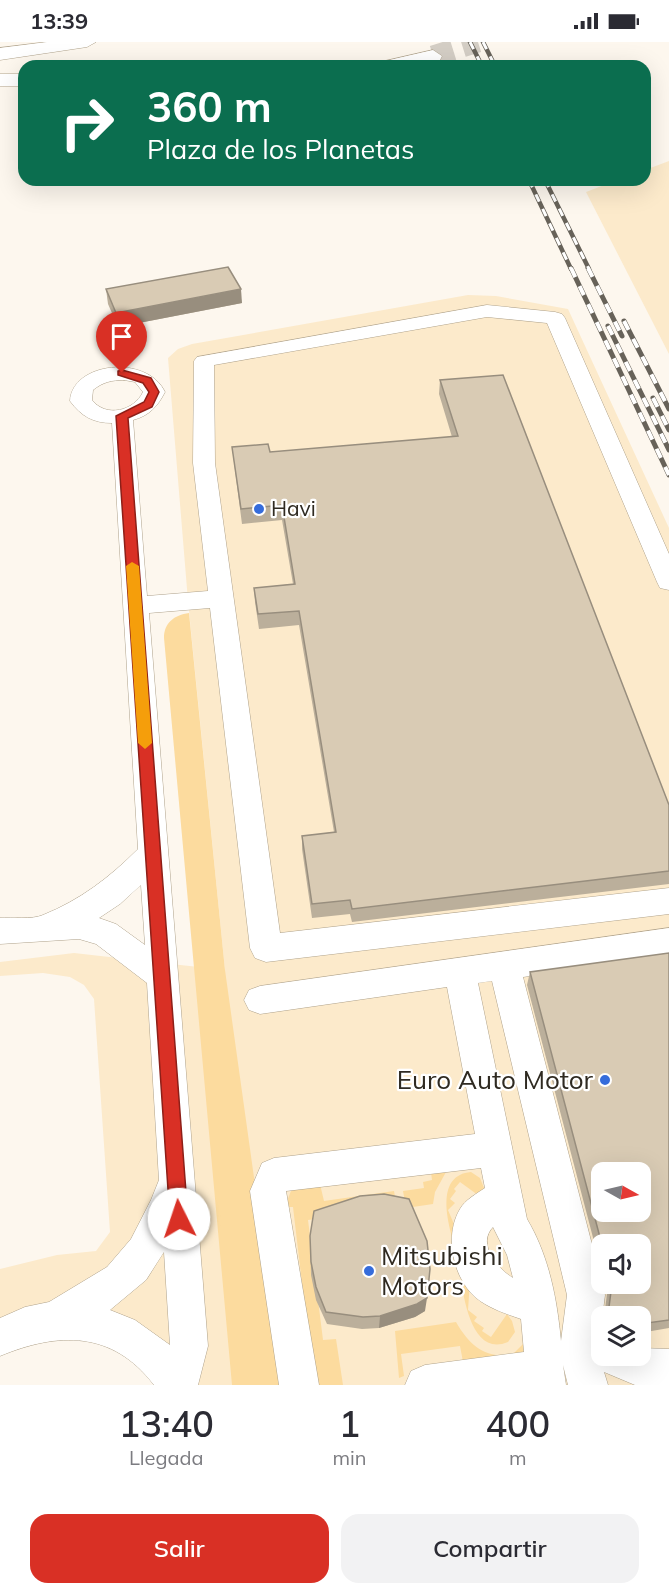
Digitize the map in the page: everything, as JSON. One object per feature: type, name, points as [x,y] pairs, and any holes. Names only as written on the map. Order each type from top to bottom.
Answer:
[{"type":"highway","points":[[0,44],[15,42]]},
{"type":"highway","points":[[0,54],[87,42]]},
{"type":"highway","points":[[416,60],[434,56]]},
{"type":"highway","points":[[0,80],[18,80]]},
{"type":"street","points":[[669,582],[559,323],[549,316],[487,311],[204,361],[204,463],[266,948],[669,901]]},
{"type":"street","points":[[122,416],[189,1346],[177,1384]]},
{"type":"street","points":[[135,606],[221,598]]},
{"type":"street","points":[[36,927],[80,915],[105,901],[153,853]]},
{"type":"street","points":[[0,931],[79,926],[105,933],[162,976]]},
{"type":"street","points":[[260,1000],[669,942]]},
{"type":"street","points":[[504,965],[591,1317]]},
{"type":"street","points":[[425,1385],[545,1376],[538,1306],[524,1249],[510,1225],[460,971]]},
{"type":"street","points":[[298,1385],[268,1191],[274,1175],[495,1149]]},
{"type":"street","points":[[0,1337],[14,1329],[55,1319],[96,1300],[132,1270],[155,1236],[176,1181]]},
{"type":"street","points":[[504,1196],[473,1220],[469,1237],[471,1256],[478,1273],[492,1289],[538,1306]]},
{"type":"street","points":[[55,1319],[94,1322],[133,1337],[159,1359],[177,1384]]},
{"type":"street","points":[[588,1385],[579,1350],[591,1348]]},
{"type":"street","points":[[636,1366],[669,1368]]},
{"type":"shaded area","points":[[669,161],[669,354],[586,192],[602,186],[651,186],[651,168]]},
{"type":"shaded area","points":[[468,295],[496,296],[568,309],[669,528],[669,1385],[178,1385],[133,1337],[0,1337],[0,1269],[57,1255],[96,1251],[110,1232],[94,999],[84,985],[70,977],[43,973],[0,976],[0,962],[74,953],[225,970],[188,601],[168,358],[178,349],[192,344]]},
{"type":"shaded area","points":[[189,613],[225,970],[283,1385],[232,1385],[164,638],[166,628],[171,621]]},
{"type":"shaded area","points":[[430,1164],[483,1166],[446,1172],[435,1192],[433,1204],[406,1208],[403,1191],[424,1188],[423,1182],[432,1180]]},
{"type":"shaded area","points":[[471,1172],[480,1178],[484,1188],[482,1198],[460,1182],[454,1189],[456,1191],[450,1199],[455,1203],[448,1210],[459,1236],[453,1240],[448,1221],[447,1199],[448,1189],[460,1175]]},
{"type":"shaded area","points":[[319,1180],[324,1201],[394,1191],[397,1208],[308,1220],[323,1340],[336,1339],[343,1385],[314,1385],[293,1207],[285,1207],[292,1188]]},
{"type":"shaded area","points":[[461,1279],[470,1281],[468,1310],[477,1317],[474,1321],[484,1328],[482,1331],[491,1337],[507,1314],[515,1332],[508,1342],[496,1345],[486,1342],[479,1334],[468,1313]]},
{"type":"shaded area","points":[[456,1322],[472,1344],[486,1352],[512,1355],[523,1344],[525,1348],[521,1354],[464,1367],[460,1346],[401,1354],[404,1376],[399,1378],[395,1331]]},
{"type":"building","points":[[228,267],[241,289],[116,313],[106,289]]},
{"type":"building","points":[[503,375],[669,805],[669,871],[352,909],[350,900],[312,904],[302,836],[336,832],[299,611],[258,614],[254,588],[295,584],[282,505],[241,509],[232,447],[268,444],[270,452],[458,436],[440,380]]},
{"type":"building","name":"Euro Auto Motor","points":[[669,953],[669,1320],[651,1322],[651,1306],[609,1306],[611,1294],[651,1294],[651,1234],[599,1234],[596,1222],[651,1222],[651,1162],[591,1162],[591,1203],[530,972]]},
{"type":"building","name":"Mitsubishi Motors","points":[[384,1194],[409,1199],[427,1241],[430,1269],[427,1298],[417,1304],[380,1316],[363,1317],[326,1312],[316,1287],[311,1262],[310,1236],[314,1211],[360,1196]]},
{"type":"tunnel","points":[[433,56],[478,42]]},
{"type":"railway","points":[[470,42],[479,60]]},
{"type":"railway","points":[[483,42],[492,60]]},
{"type":"railway","points":[[532,186],[571,269]]},
{"type":"railway","points":[[548,186],[589,269]]},
{"type":"railway","points":[[571,268],[669,475]]},
{"type":"railway","points":[[588,268],[622,336]]},
{"type":"railway","points":[[624,321],[669,409]]},
{"type":"railway","points":[[608,326],[669,450]]},
{"type":"railway","points":[[653,398],[669,430]]},
{"type":"slow traffic","points":[[132,566],[145,743]]},
{"type":"place","name":"Havi","points":[[259,509]]},
{"type":"place","name":"Euro Auto Motor","points":[[605,1080]]},
{"type":"place","name":"Mitsubishi Motors","points":[[369,1271]]},
{"type":"route","points":[[122,373],[141,376],[152,386],[154,392],[148,404],[141,410],[122,416],[179,1219]]}]
